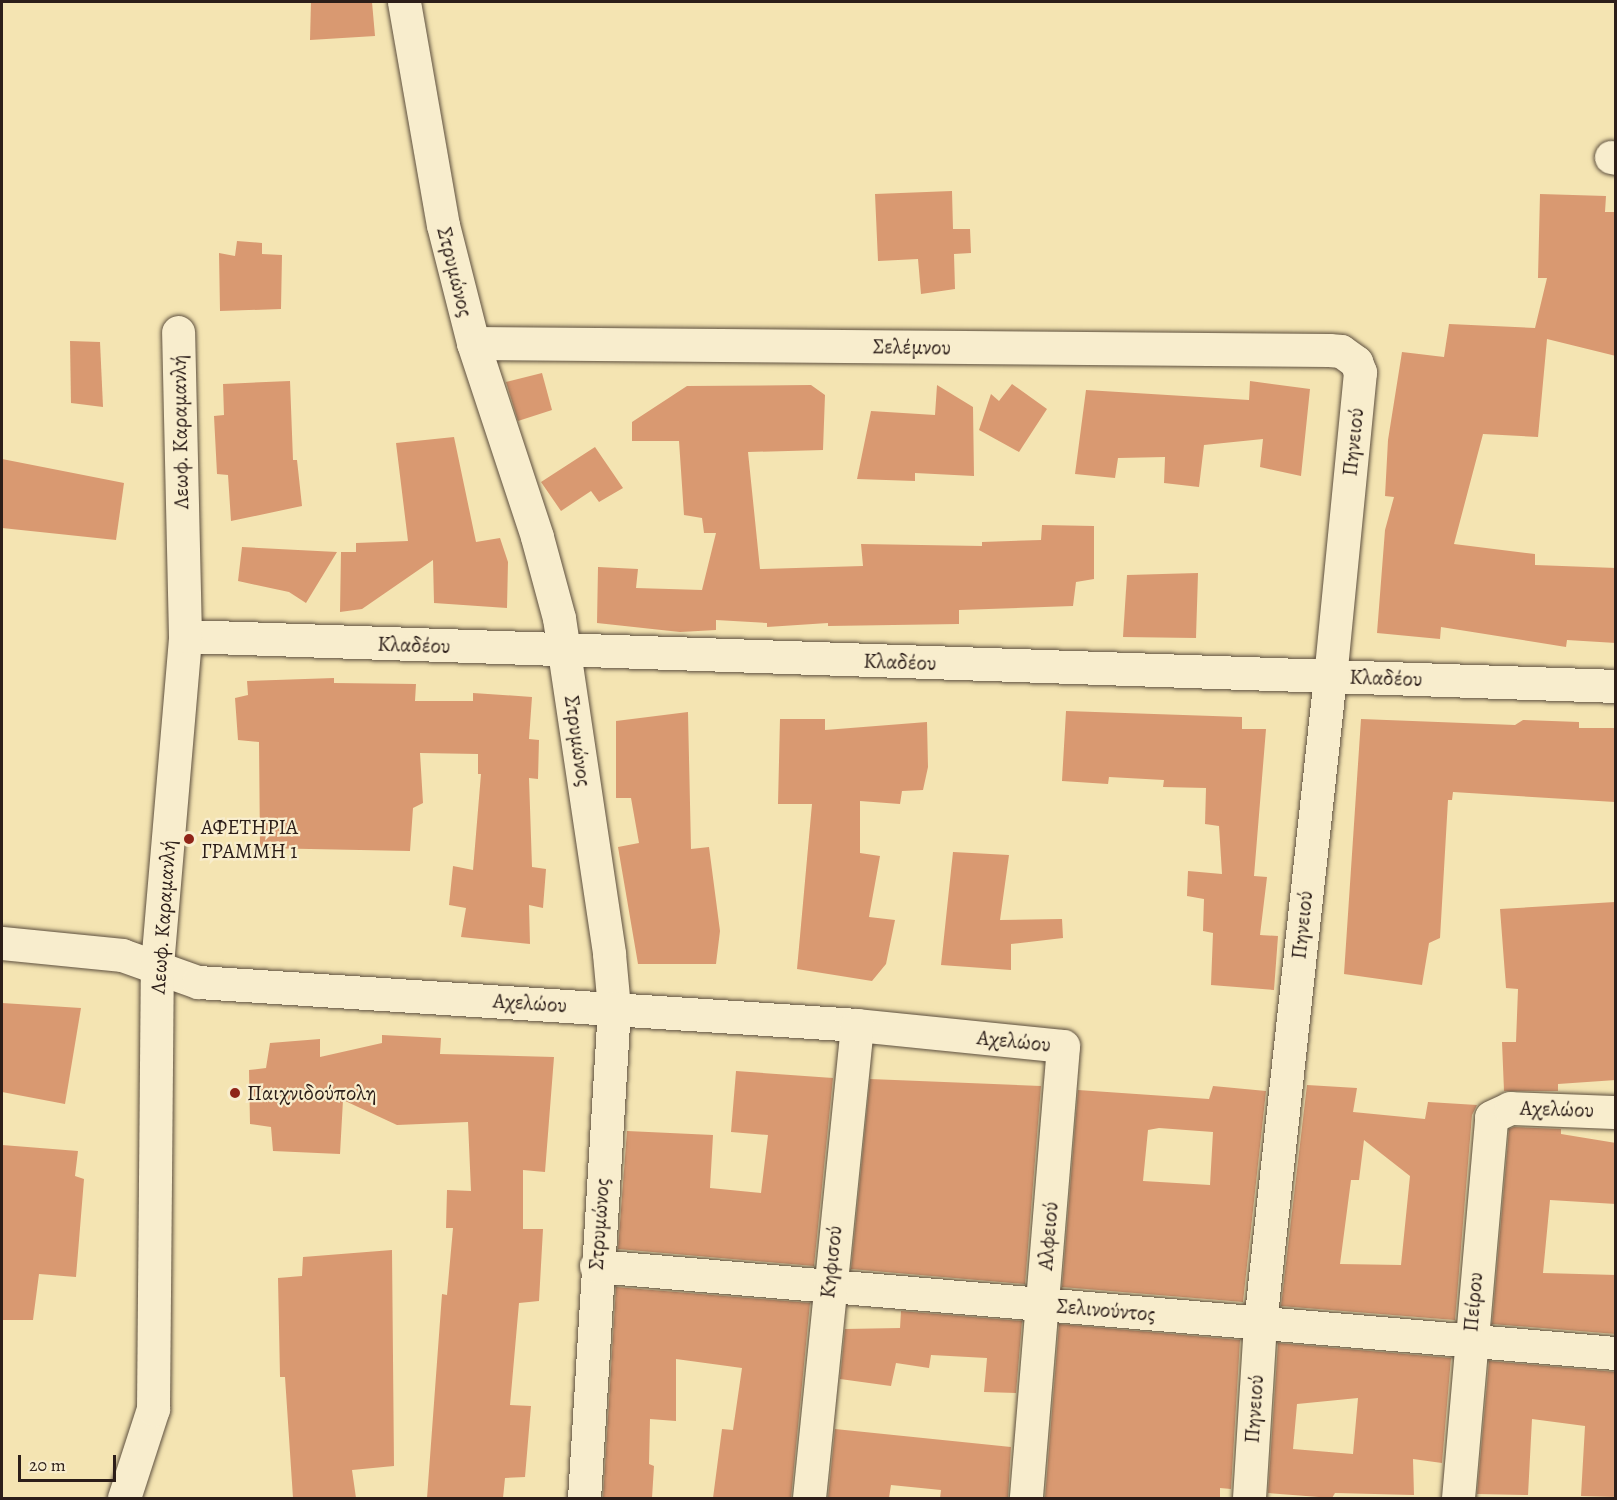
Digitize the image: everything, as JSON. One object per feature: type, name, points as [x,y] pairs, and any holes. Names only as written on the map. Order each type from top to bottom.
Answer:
[{"type":"street","name":"Στρυμώνος","points":[[404,2],[443,225],[473,343],[540,547],[565,652],[614,1008],[596,1266],[584,1498]]},
{"type":"street","name":"Λεωφ. Καραμανλή","points":[[124,1498],[153,1409],[158,965],[185,636],[178,332]]},
{"type":"street","name":"Σελέμνου","points":[[473,343],[1329,350],[1349,355]]},
{"type":"street","name":"Πηνειού","points":[[1249,1498],[1260,1323],[1330,676],[1360,372],[1349,355]]},
{"type":"street","name":"Κλαδέου","points":[[185,636],[565,652],[1616,686]]},
{"type":"street","name":"Αχελώου","points":[[2,943],[122,955],[158,965],[198,982],[857,1025],[1063,1046]]},
{"type":"street","name":"Κηφισού","points":[[809,1498],[828,1283],[857,1025]]},
{"type":"street","name":"Αλφειού","points":[[1026,1498],[1063,1046]]},
{"type":"street","name":"Αχελώου","points":[[1500,1110],[1616,1112]]},
{"type":"street","name":"Πείρου","points":[[1458,1498],[1489,1125],[1500,1110]]},
{"type":"street","name":"Σελινούντος","points":[[596,1266],[828,1283],[1042,1305],[1616,1353]]},
{"type":"building","points":[[311,2],[372,2],[375,36],[310,40]]},
{"type":"building","points":[[952,191],[953,229],[970,229],[971,253],[954,254],[955,289],[921,294],[918,259],[878,261],[875,194]]},
{"type":"building","points":[[1540,194],[1606,196],[1605,212],[1616,212],[1616,356],[1547,339],[1538,437],[1483,434],[1454,544],[1535,554],[1535,565],[1616,568],[1616,643],[1567,640],[1566,647],[1441,627],[1440,639],[1377,633],[1385,530],[1394,497],[1385,496],[1388,440],[1402,352],[1444,357],[1449,324],[1535,328],[1547,278],[1538,278]]},
{"type":"building","points":[[237,241],[262,243],[262,254],[282,255],[281,309],[220,311],[219,253],[235,256]]},
{"type":"building","points":[[70,341],[100,342],[103,407],[71,403]]},
{"type":"building","points":[[542,373],[552,410],[518,421],[506,382]]},
{"type":"building","points":[[290,381],[293,460],[297,460],[302,506],[231,521],[228,475],[217,474],[214,416],[224,415],[223,384]]},
{"type":"building","points":[[1250,381],[1310,389],[1301,476],[1260,467],[1263,439],[1204,445],[1199,487],[1164,483],[1165,457],[1118,458],[1115,478],[1075,474],[1086,390],[1249,400]]},
{"type":"building","points":[[1012,384],[1047,409],[1019,452],[979,430],[991,394],[999,401]]},
{"type":"building","points":[[811,385],[825,395],[823,450],[748,452],[760,569],[863,566],[861,544],[982,546],[982,542],[1041,540],[1042,525],[1094,526],[1094,579],[1076,582],[1073,606],[959,610],[959,624],[828,626],[828,623],[767,627],[767,623],[716,620],[716,630],[680,632],[597,623],[598,567],[638,569],[636,588],[702,590],[716,533],[704,533],[702,518],[684,515],[679,441],[632,441],[632,422],[687,386]]},
{"type":"building","points":[[937,385],[973,407],[974,476],[915,473],[915,481],[857,479],[871,411],[935,415]]},
{"type":"building","points":[[454,437],[476,542],[500,538],[508,562],[507,608],[434,603],[433,560],[362,609],[340,612],[341,552],[356,552],[356,543],[408,541],[396,443]]},
{"type":"building","points":[[595,447],[623,488],[599,502],[591,491],[561,511],[541,482]]},
{"type":"building","points":[[2,459],[124,483],[116,540],[2,528]]},
{"type":"building","points":[[242,547],[337,552],[306,603],[289,592],[238,581]]},
{"type":"building","points":[[1198,573],[1196,638],[1123,637],[1127,575]]},
{"type":"building","points":[[334,678],[334,683],[416,684],[415,701],[473,701],[473,693],[532,697],[529,739],[539,740],[538,779],[529,778],[532,867],[546,869],[543,908],[529,905],[530,944],[461,937],[466,908],[449,905],[453,866],[473,870],[481,774],[478,774],[478,754],[420,753],[423,803],[413,808],[410,851],[260,848],[259,742],[238,740],[235,698],[248,695],[247,681]]},
{"type":"building","points":[[1066,711],[1242,717],[1242,729],[1266,729],[1254,876],[1267,877],[1260,935],[1278,936],[1274,990],[1211,985],[1213,933],[1203,931],[1204,899],[1187,896],[1188,871],[1222,874],[1219,826],[1205,824],[1206,788],[1163,787],[1164,780],[1109,777],[1108,784],[1062,781]]},
{"type":"building","points":[[688,712],[691,849],[709,847],[720,931],[716,964],[638,964],[618,847],[639,843],[631,798],[616,798],[616,721]]},
{"type":"building","points":[[780,719],[825,719],[825,730],[927,722],[928,767],[923,790],[902,791],[900,804],[860,801],[860,853],[880,856],[869,917],[895,920],[886,964],[872,981],[797,969],[812,804],[778,804]]},
{"type":"building","points":[[1361,719],[1515,725],[1523,720],[1579,722],[1579,728],[1615,728],[1615,802],[1453,792],[1452,800],[1448,800],[1440,938],[1429,943],[1422,985],[1344,974]]},
{"type":"building","points":[[953,852],[1009,855],[1000,920],[1062,919],[1063,938],[1011,944],[1011,970],[941,965]]},
{"type":"building","points":[[1615,902],[1616,1080],[1558,1084],[1558,1091],[1504,1091],[1502,1042],[1516,1042],[1518,989],[1506,988],[1500,909]]},
{"type":"building","points":[[2,1003],[81,1008],[65,1104],[2,1092]]},
{"type":"building","points":[[382,1035],[441,1038],[440,1054],[554,1057],[545,1172],[523,1170],[523,1229],[543,1229],[539,1301],[519,1303],[510,1405],[531,1406],[525,1477],[505,1478],[503,1498],[427,1498],[442,1294],[447,1295],[453,1228],[446,1228],[447,1190],[471,1191],[468,1122],[397,1125],[343,1100],[340,1154],[273,1151],[271,1127],[250,1124],[249,1070],[266,1068],[270,1043],[320,1039],[320,1057],[382,1043]]},
{"type":"building","points":[[736,1071],[833,1078],[814,1266],[618,1249],[627,1131],[713,1135],[710,1188],[761,1193],[768,1135],[731,1132]]},
{"type":"building","points":[[870,1079],[1041,1086],[1025,1284],[851,1269]]},
{"type":"building","points":[[1307,1085],[1357,1088],[1353,1112],[1425,1119],[1428,1102],[1477,1105],[1472,1115],[1455,1320],[1281,1306]],"holes":[[[1364,1140],[1410,1176],[1401,1265],[1340,1264],[1351,1180],[1359,1180]]]},
{"type":"building","points":[[1213,1086],[1266,1091],[1243,1302],[1062,1287],[1078,1090],[1209,1099]],"holes":[[[1159,1128],[1213,1132],[1210,1185],[1143,1181],[1148,1130]]]},
{"type":"building","points":[[1514,1127],[1561,1129],[1561,1134],[1616,1143],[1616,1204],[1550,1200],[1543,1273],[1616,1275],[1616,1334],[1492,1324],[1509,1129]]},
{"type":"building","points":[[2,1145],[78,1151],[75,1176],[84,1179],[76,1277],[39,1274],[33,1320],[2,1320]]},
{"type":"building","points":[[392,1250],[394,1466],[352,1470],[356,1498],[293,1498],[285,1377],[280,1377],[278,1278],[302,1276],[303,1257]]},
{"type":"building","points":[[616,1287],[810,1303],[791,1498],[713,1498],[722,1429],[733,1430],[742,1368],[676,1359],[676,1421],[650,1419],[649,1464],[654,1466],[652,1498],[603,1498]]},
{"type":"building","points":[[901,1311],[1022,1321],[1016,1393],[984,1392],[987,1358],[931,1355],[929,1368],[896,1363],[891,1386],[840,1379],[845,1329],[900,1328]]},
{"type":"building","points":[[1059,1324],[1240,1340],[1231,1489],[1220,1488],[1220,1498],[1045,1498]]},
{"type":"building","points":[[1278,1343],[1451,1358],[1442,1463],[1413,1459],[1414,1495],[1335,1493],[1332,1498],[1268,1493]],"holes":[[[1358,1398],[1353,1454],[1293,1449],[1297,1404]]]},
{"type":"building","points":[[1489,1361],[1616,1372],[1616,1497],[1581,1496],[1585,1426],[1532,1419],[1528,1495],[1477,1494]]},
{"type":"building","points":[[835,1429],[1011,1447],[1008,1498],[940,1498],[941,1490],[891,1485],[889,1498],[828,1498]]},
{"type":"place","name":"ΑΦΕΤΗΡΙΑ ΓΡΑΜΜΗ 1","points":[[189,839]]},
{"type":"place","name":"Παιχνιδούπολη","points":[[235,1093]]}]
